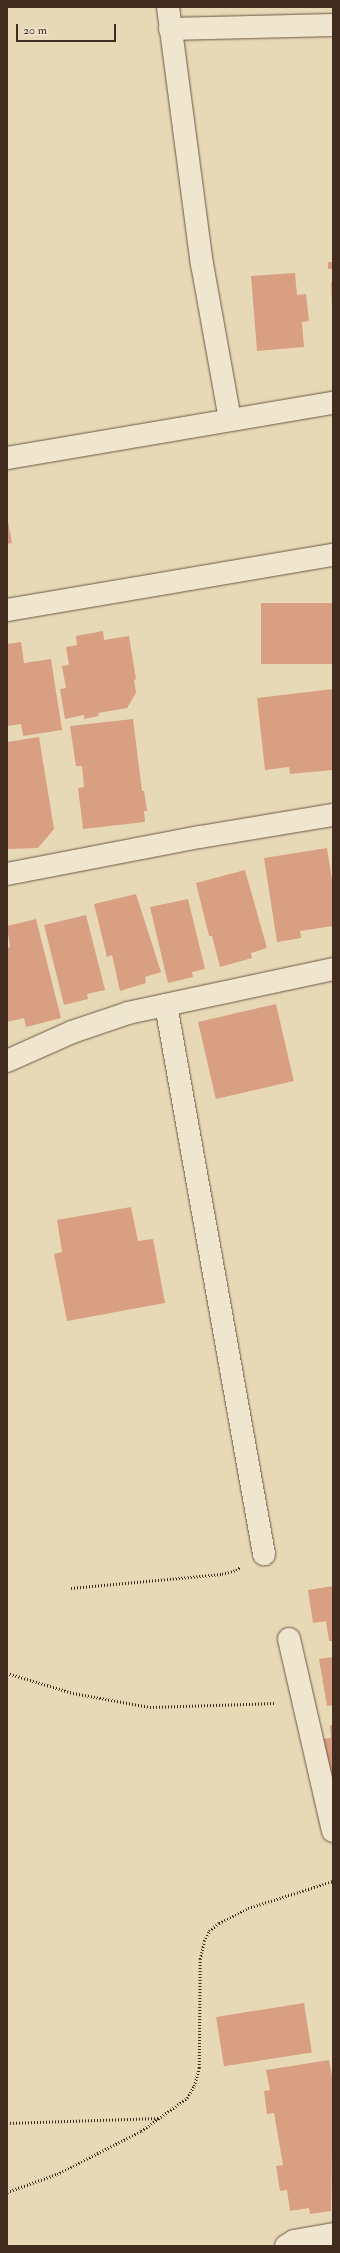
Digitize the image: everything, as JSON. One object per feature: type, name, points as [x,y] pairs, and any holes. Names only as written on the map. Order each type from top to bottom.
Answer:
[{"type":"street","points":[[168,7],[202,264],[230,420]]},
{"type":"street","points":[[170,29],[333,25]]},
{"type":"street","points":[[7,458],[333,403]]},
{"type":"street","points":[[7,610],[333,555]]},
{"type":"street","points":[[7,874],[200,837],[333,815]]},
{"type":"street","points":[[7,1061],[101,1021],[166,1005],[333,969]]},
{"type":"street","points":[[166,1005],[262,1545]]},
{"type":"street","points":[[289,1639],[333,1831]]},
{"type":"street","points":[[286,2246],[294,2241],[333,2234]]},
{"type":"path","points":[[71,1588],[222,1574],[236,1570],[262,1545]]},
{"type":"path","points":[[7,1673],[73,1693],[150,1707],[304,1702]]},
{"type":"path","points":[[7,2192],[57,2174],[141,2131],[187,2098],[194,2086],[199,2068],[200,1959],[204,1941],[209,1932],[219,1923],[248,1908],[333,1882]]},
{"type":"path","points":[[7,2123],[161,2118]]},
{"type":"building","points":[[328,262],[333,262],[333,269],[328,269]]},
{"type":"building","points":[[295,273],[297,295],[306,294],[309,321],[302,322],[304,347],[257,351],[251,276]]},
{"type":"building","points":[[331,282],[333,282],[333,307],[332,307]]},
{"type":"building","points":[[7,516],[12,543],[7,544]]},
{"type":"building","points":[[261,603],[333,603],[333,664],[261,664]]},
{"type":"building","points":[[103,631],[104,640],[129,636],[136,679],[134,680],[136,693],[127,708],[98,713],[99,716],[84,719],[84,715],[65,719],[60,689],[66,688],[62,666],[69,665],[66,647],[77,645],[76,636]]},
{"type":"building","points":[[21,642],[24,663],[51,659],[62,730],[23,736],[21,724],[7,726],[7,644]]},
{"type":"building","points":[[333,689],[333,770],[290,774],[289,767],[265,770],[257,698]]},
{"type":"building","points":[[133,719],[142,791],[144,791],[147,811],[144,811],[145,822],[83,829],[78,788],[84,787],[82,766],[76,766],[70,726]]},
{"type":"building","points":[[39,737],[54,829],[38,848],[7,849],[7,742]]},
{"type":"building","points":[[327,848],[333,886],[333,926],[300,931],[301,938],[277,942],[264,858]]},
{"type":"building","points":[[245,870],[267,948],[251,953],[252,958],[220,967],[212,936],[209,936],[196,883]]},
{"type":"building","points":[[136,894],[161,972],[145,977],[146,983],[120,991],[112,955],[107,957],[94,904]]},
{"type":"building","points":[[188,899],[205,969],[192,972],[193,977],[168,983],[150,907]]},
{"type":"building","points":[[86,915],[105,990],[87,994],[88,999],[64,1005],[44,925]]},
{"type":"building","points":[[36,919],[61,1018],[26,1027],[24,1018],[7,1022],[7,948],[10,947],[7,926]]},
{"type":"building","points":[[276,1004],[294,1081],[216,1099],[198,1022]]},
{"type":"building","points":[[131,1207],[138,1241],[153,1239],[165,1303],[67,1321],[54,1254],[62,1252],[57,1220]]},
{"type":"building","points":[[333,1586],[333,1641],[329,1641],[326,1621],[313,1623],[308,1590]]},
{"type":"building","points":[[333,1657],[333,1705],[327,1706],[319,1659]]},
{"type":"building","points":[[330,1725],[333,1725],[333,1788],[322,1739],[331,1738]]},
{"type":"building","points":[[304,2003],[312,2052],[224,2066],[216,2017]]},
{"type":"building","points":[[329,2060],[333,2082],[331,2211],[310,2214],[309,2208],[290,2211],[287,2190],[280,2191],[276,2166],[283,2165],[274,2113],[267,2114],[264,2091],[270,2090],[266,2070]]}]
